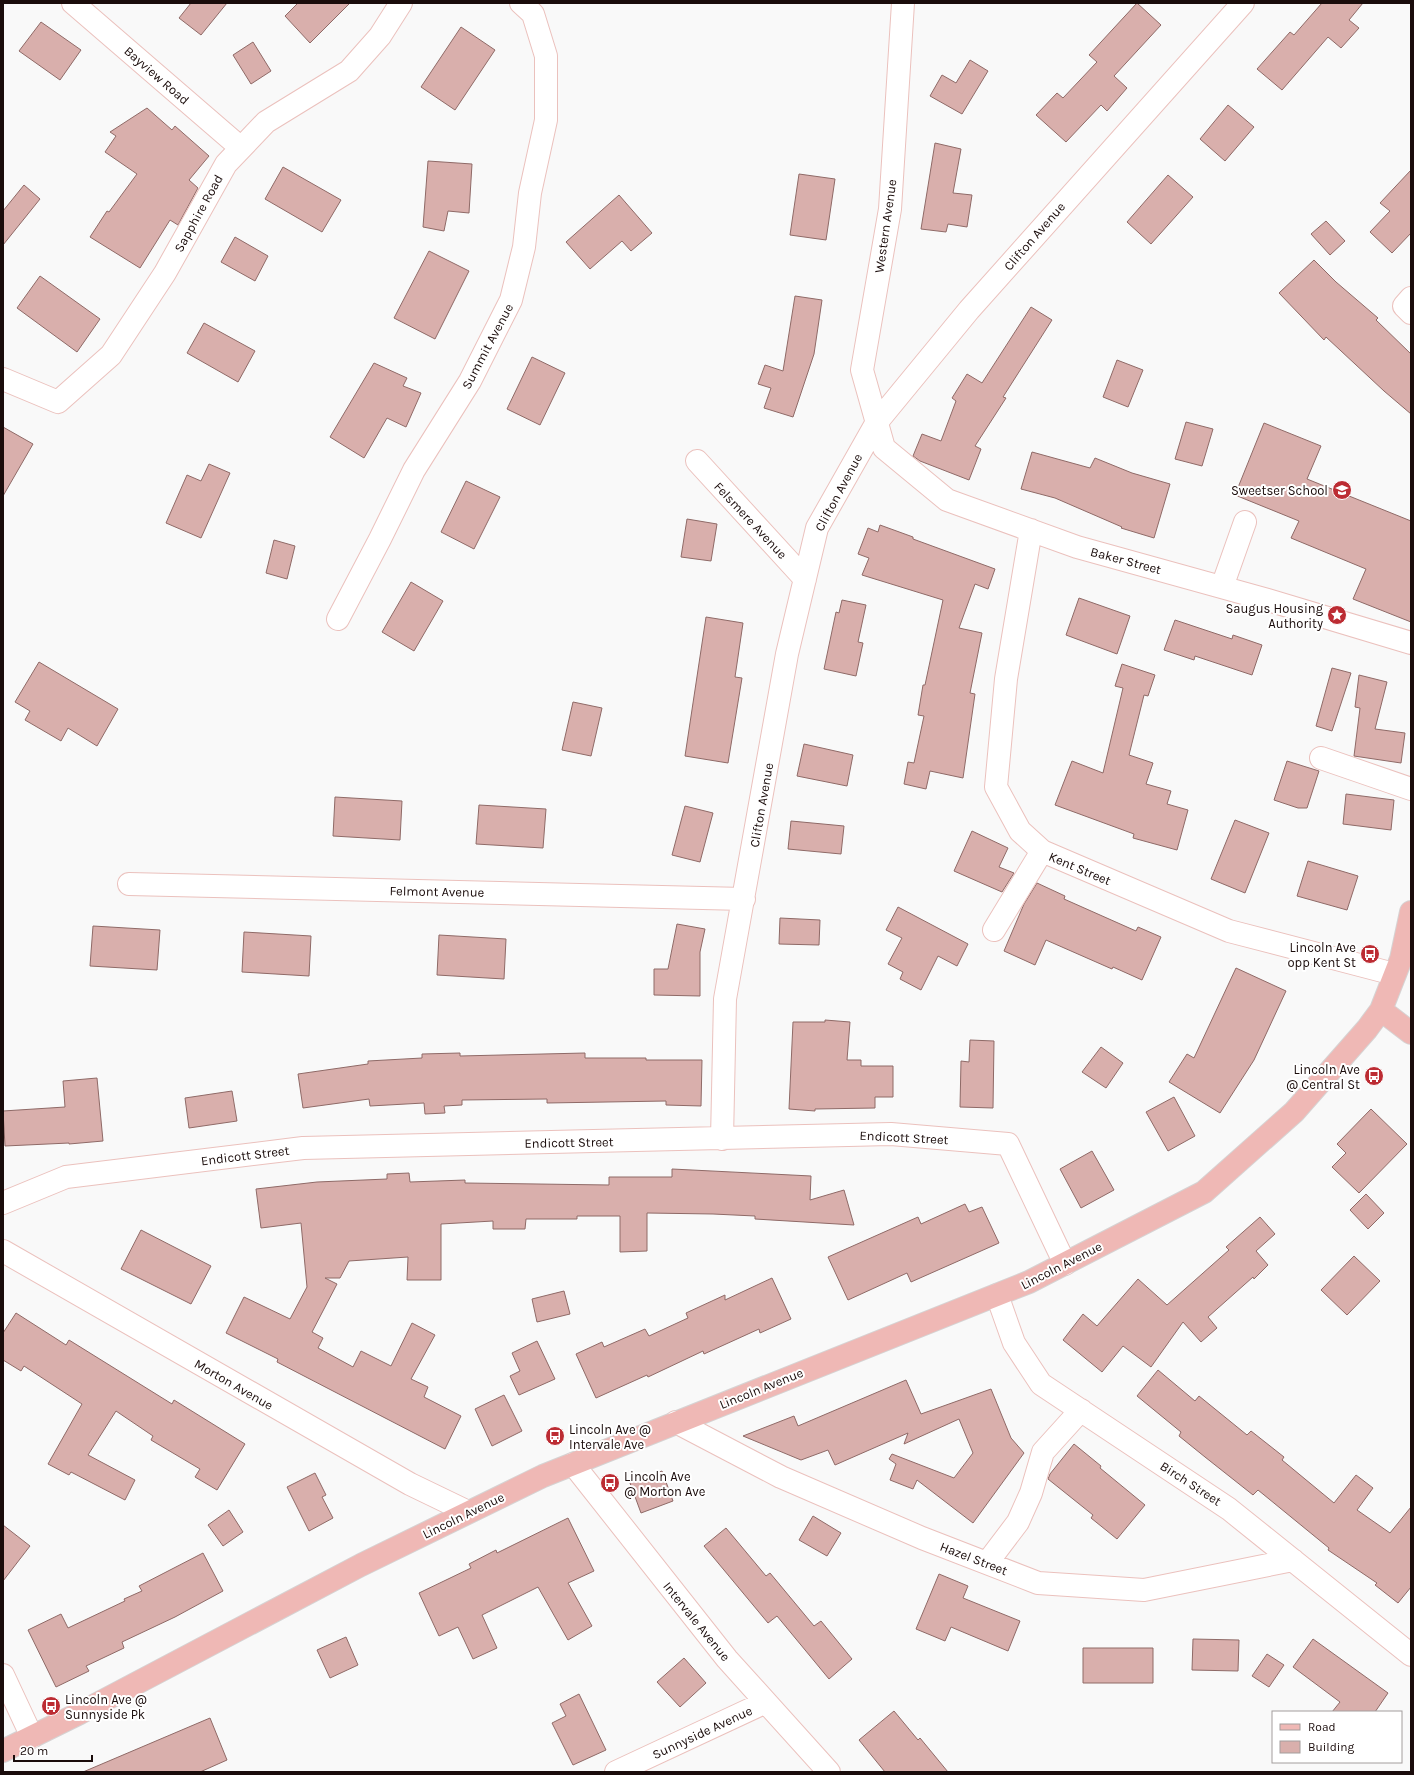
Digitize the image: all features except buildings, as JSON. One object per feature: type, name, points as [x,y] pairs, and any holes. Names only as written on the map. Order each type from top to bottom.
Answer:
[{"type":"main road","name":"Lincoln Avenue","points":[[3,1751],[80,1714],[361,1565],[543,1476],[1029,1282],[1204,1192],[1294,1112],[1363,1034],[1381,1010],[1401,959],[1411,912]]},
{"type":"main road","points":[[1381,1010],[1411,1033]]},
{"type":"street","name":"Bayview Road","points":[[73,3],[241,148]]},
{"type":"street","name":"Sapphire Road","points":[[3,379],[58,402],[111,355],[165,273],[226,164],[266,122],[349,71],[380,36],[401,3]]},
{"type":"street","name":"Summit Avenue","points":[[338,619],[414,470],[470,381],[512,300],[524,247],[530,193],[546,120],[546,56],[533,14],[521,3]]},
{"type":"street","name":"Western Avenue","points":[[877,422],[862,370],[890,209],[903,3]]},
{"type":"street","name":"Clifton Avenue","points":[[722,1139],[726,999],[787,654],[817,528],[877,422],[969,310],[1242,3]]},
{"type":"street","name":"Baker Street","points":[[877,422],[884,448],[947,500],[1077,547],[1222,587],[1411,643]]},
{"type":"street","name":"Felsmere Avenue","points":[[697,461],[805,579]]},
{"type":"street","points":[[1222,587],[1245,522]]},
{"type":"street","name":"Kent Street","points":[[1031,530],[1006,679],[996,787],[1020,831],[1042,852],[1229,931],[1394,974]]},
{"type":"street","points":[[1321,758],[1411,789]]},
{"type":"street","points":[[994,930],[1042,852]]},
{"type":"street","name":"Felmont Avenue","points":[[129,884],[744,899]]},
{"type":"street","name":"Endicott Street","points":[[3,1203],[66,1177],[303,1148],[891,1134],[1008,1144],[1065,1264]]},
{"type":"street","name":"Morton Avenue","points":[[3,1251],[410,1484],[468,1512]]},
{"type":"street","name":"Birch Street","points":[[998,1295],[1014,1343],[1041,1384],[1230,1509],[1411,1655]]},
{"type":"street","points":[[987,1563],[1018,1522],[1031,1493],[1043,1452],[1081,1410]]},
{"type":"street","name":"Hazel Street","points":[[676,1422],[781,1477],[922,1538],[1038,1582],[1144,1590],[1292,1560]]},
{"type":"street","name":"Intervale Avenue","points":[[573,1464],[727,1659],[829,1772]]},
{"type":"street","points":[[3,1675],[32,1737]]},
{"type":"street","name":"Sunnyside Avenue","points":[[616,1772],[766,1702]]},
{"type":"place","name":"Sweetser School","points":[[1342,490]]},
{"type":"place","name":"Saugus Housing Authority","points":[[1337,615]]},
{"type":"place","name":"Lincoln Ave opp Kent St","points":[[1370,954]]},
{"type":"place","name":"Lincoln Ave @ Central St","points":[[1374,1076]]},
{"type":"place","name":"Lincoln Ave @ Intervale Ave","points":[[555,1436]]},
{"type":"place","name":"Lincoln Ave @ Morton Ave","points":[[610,1483]]},
{"type":"place","name":"Lincoln Ave @ Sunnyside Pk","points":[[51,1706]]}]
